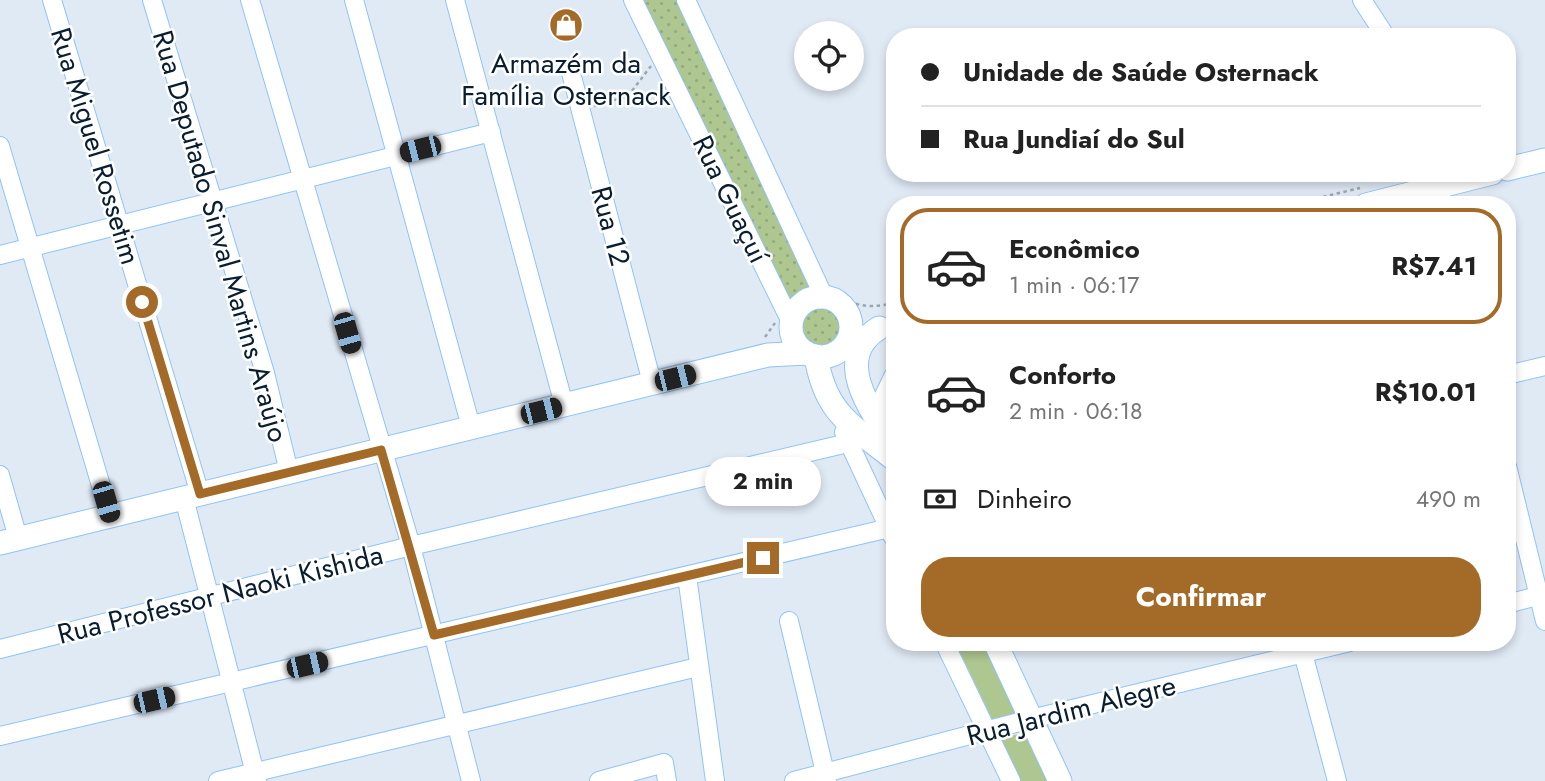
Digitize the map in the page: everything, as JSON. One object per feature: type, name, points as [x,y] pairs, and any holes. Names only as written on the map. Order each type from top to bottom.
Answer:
[{"type":"main road","points":[[1516,167],[1545,160]]},
{"type":"main road","points":[[1368,195],[1441,196],[1467,182]]},
{"type":"main road","points":[[763,348],[799,306],[815,297],[830,294],[847,313],[861,319],[886,320]]},
{"type":"main road","points":[[847,313],[850,322],[848,352],[874,416],[886,433]]},
{"type":"main road","points":[[785,321],[796,343],[812,355],[834,410],[886,452]]},
{"type":"main road","points":[[9,541],[652,383],[763,348],[812,355],[848,352],[863,344],[886,323]]},
{"type":"main road","points":[[834,410],[856,422],[874,416]]},
{"type":"main road","points":[[999,651],[1060,781]]},
{"type":"street","name":"Rua Miguel Rossetim","points":[[52,0],[119,225],[192,496],[210,598],[256,777]]},
{"type":"street","name":"Rua Deputado Sinval Martins Araújo","points":[[152,0],[265,373],[289,472]]},
{"type":"street","points":[[250,0],[411,546],[471,781]]},
{"type":"street","points":[[354,0],[471,428]]},
{"type":"street","points":[[455,0],[564,405]]},
{"type":"street","name":"Rua Guaçuí","points":[[634,0],[785,321]]},
{"type":"street","name":"Rua Guaçuí","points":[[686,0],[830,294]]},
{"type":"street","points":[[1362,0],[1381,28]]},
{"type":"street","name":"Rua 12","points":[[570,69],[652,383]]},
{"type":"street","points":[[0,255],[491,132]]},
{"type":"street","points":[[0,146],[110,516]]},
{"type":"street","points":[[1516,373],[1545,366]]},
{"type":"street","points":[[874,416],[886,391]]},
{"type":"street","points":[[834,410],[886,517]]},
{"type":"street","name":"Rua Professor Naoki Kishida","points":[[0,649],[411,546],[848,443]]},
{"type":"street","points":[[0,475],[9,541]]},
{"type":"street","points":[[1516,499],[1542,595],[1545,621]]},
{"type":"street","points":[[0,736],[687,576],[886,533]]},
{"type":"street","points":[[687,576],[715,781]]},
{"type":"street","points":[[1516,602],[1542,595]]},
{"type":"street","points":[[789,621],[826,777]]},
{"type":"street","points":[[948,651],[1011,781]]},
{"type":"street","name":"Rua Jardim Alegre","points":[[794,781],[826,777],[987,730],[1291,651]]},
{"type":"street","points":[[1303,651],[1337,781]]},
{"type":"street","points":[[218,781],[256,777],[456,724],[698,667]]},
{"type":"street","points":[[599,781],[665,772]]},
{"type":"path","points":[[580,109],[628,96],[643,80],[659,51]]},
{"type":"path","points":[[830,294],[869,307],[886,318]]},
{"type":"path","points":[[763,348],[773,328],[785,321]]},
{"type":"green space","points":[[641,0],[678,0],[813,289],[789,305]]},
{"type":"green space","points":[[820,301],[838,308],[845,326],[838,344],[820,351],[802,344],[795,326],[802,308]]},
{"type":"green space","points":[[959,651],[989,651],[1018,714],[992,719]]},
{"type":"green space","points":[[1028,731],[1051,781],[1021,781],[1001,739]]},
{"type":"place","name":"Armazém da Família Osternack","points":[[566,25]]},
{"type":"route","points":[[142,302],[200,494],[381,450],[411,546],[434,635],[763,558]]}]
